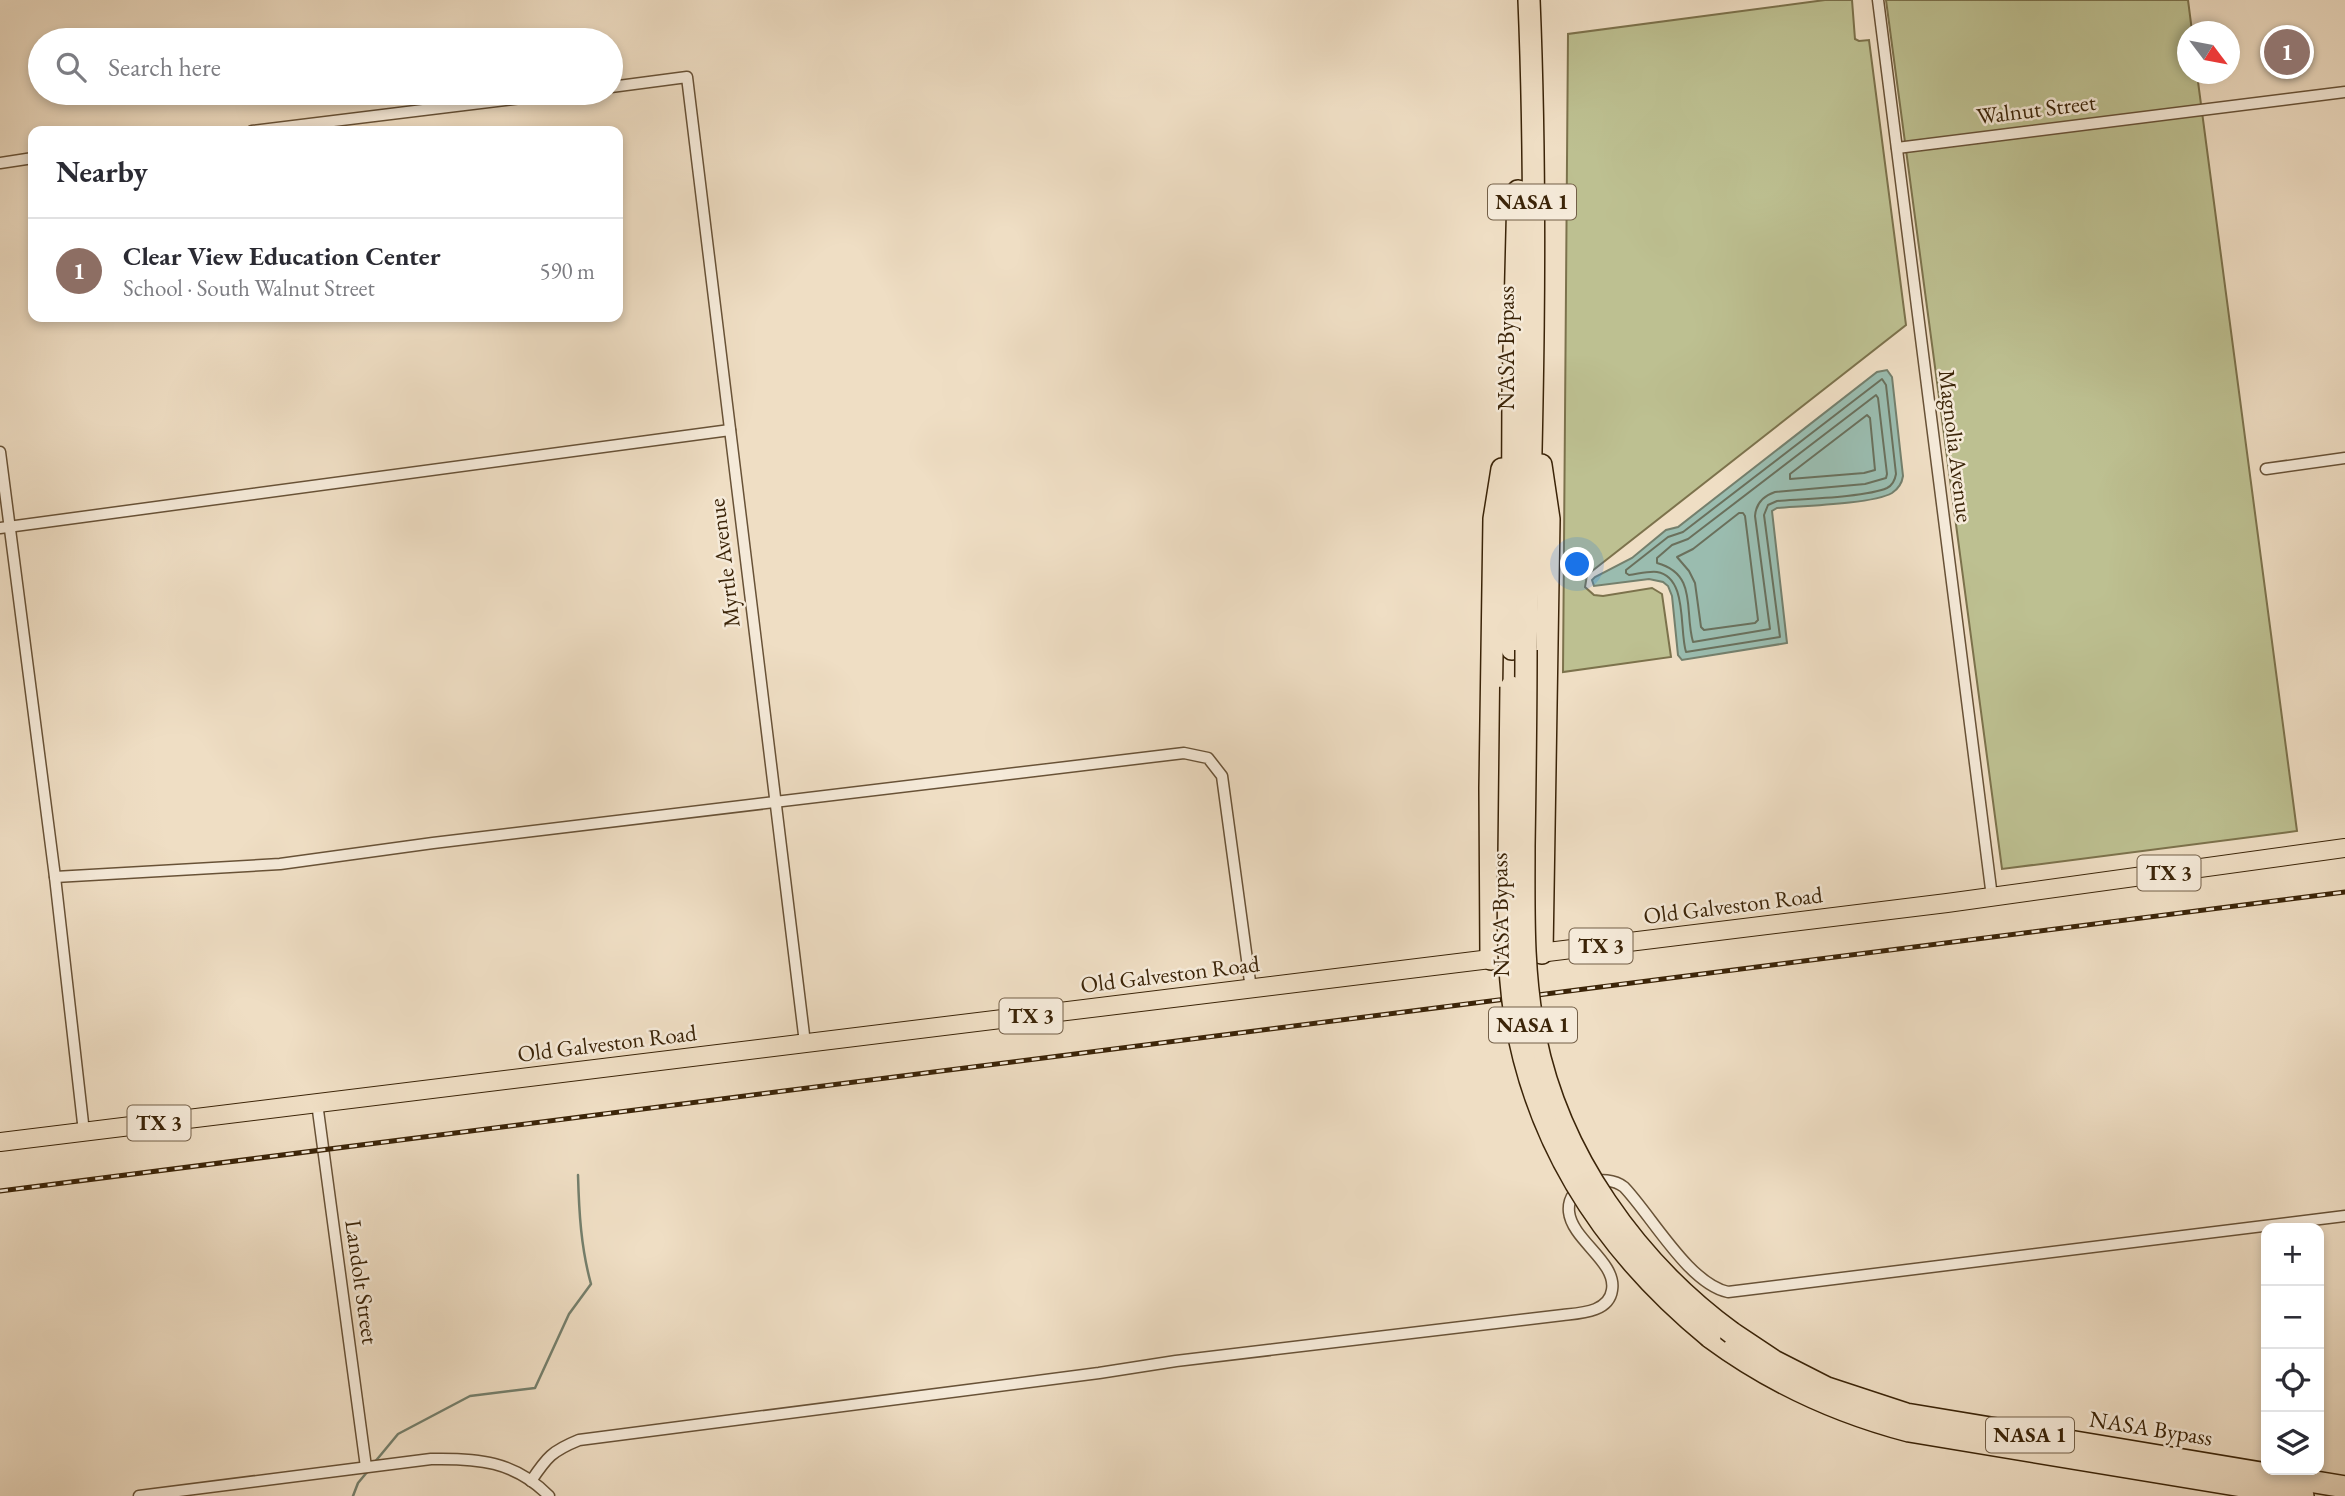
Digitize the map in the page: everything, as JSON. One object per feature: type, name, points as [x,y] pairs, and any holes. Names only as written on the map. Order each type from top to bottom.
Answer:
[{"type":"highway","name":"NASA Bypass","points":[[1515,0],[1518,193],[1513,394],[1524,939],[1532,1018],[1543,1066],[1559,1113],[1596,1186],[1622,1225],[1670,1282],[1732,1334],[1774,1361],[1817,1383],[1906,1414],[2345,1487]]},
{"type":"highway","name":"NASA Bypass","points":[[1529,0],[1532,404],[1519,650],[1509,950],[1516,1017],[1532,1083],[1560,1154],[1592,1211],[1642,1275],[1667,1301],[1710,1337],[1797,1392],[1840,1410],[1909,1431],[2303,1496]]},
{"type":"highway","points":[[1491,959],[1490,788],[1494,519],[1513,394]]},
{"type":"highway","points":[[1532,404],[1549,519],[1542,953]]},
{"type":"highway","points":[[1490,788],[1518,800],[1531,795],[1546,781]]},
{"type":"main road","name":"Old Galveston Road","points":[[0,1142],[1992,897],[2345,848]]},
{"type":"street","name":"Magnolia Avenue","points":[[1878,0],[1992,897]]},
{"type":"street","name":"Myrtle Avenue","points":[[623,85],[687,77],[805,1043]]},
{"type":"street","name":"Walnut Street","points":[[1897,148],[2345,92]]},
{"type":"street","points":[[293,126],[464,105]]},
{"type":"street","points":[[0,163],[28,159]]},
{"type":"street","points":[[5,527],[730,430]]},
{"type":"street","points":[[0,452],[5,527],[55,877],[85,1132]]},
{"type":"street","points":[[2266,469],[2345,458]]},
{"type":"street","points":[[55,877],[280,864],[1184,753],[1208,758],[1222,776],[1251,989]]},
{"type":"street","name":"Landolt Street","points":[[317,1103],[366,1467]]},
{"type":"street","points":[[531,1481],[556,1450],[579,1440],[1176,1361],[1594,1310],[1608,1301],[1613,1283],[1609,1271],[1571,1220],[1569,1205],[1576,1191],[1602,1179],[1618,1182],[1624,1187],[1697,1274],[1714,1288],[1728,1292],[2345,1216]]},
{"type":"street","points":[[139,1496],[431,1459],[463,1458],[493,1462],[516,1472],[549,1496]]},
{"type":"green space","points":[[1825,0],[1852,0],[1855,39],[1869,40],[1906,325],[1587,575],[1585,587],[1594,595],[1652,588],[1662,594],[1671,657],[1563,672],[1568,34]]},
{"type":"green space","points":[[1886,0],[2188,0],[2191,21],[2177,21],[2177,84],[2198,84],[2297,831],[2002,869]]},
{"type":"water","points":[[1887,370],[1892,377],[1903,476],[1898,488],[1883,497],[1870,500],[1777,508],[1772,511],[1787,643],[1682,660],[1678,655],[1672,596],[1668,586],[1649,579],[1594,586],[1592,580],[1595,577],[1632,558],[1666,530],[1678,527],[1877,372]]},
{"type":"waterway","points":[[374,1463],[398,1434],[470,1396],[535,1388],[569,1314],[591,1284],[581,1230],[578,1175]]},
{"type":"waterway","points":[[353,1496],[358,1483],[368,1471]]},
{"type":"railway","points":[[0,1191],[2345,892]]},
{"type":"place","name":"Clear View Education Center","points":[[2287,52]]}]
